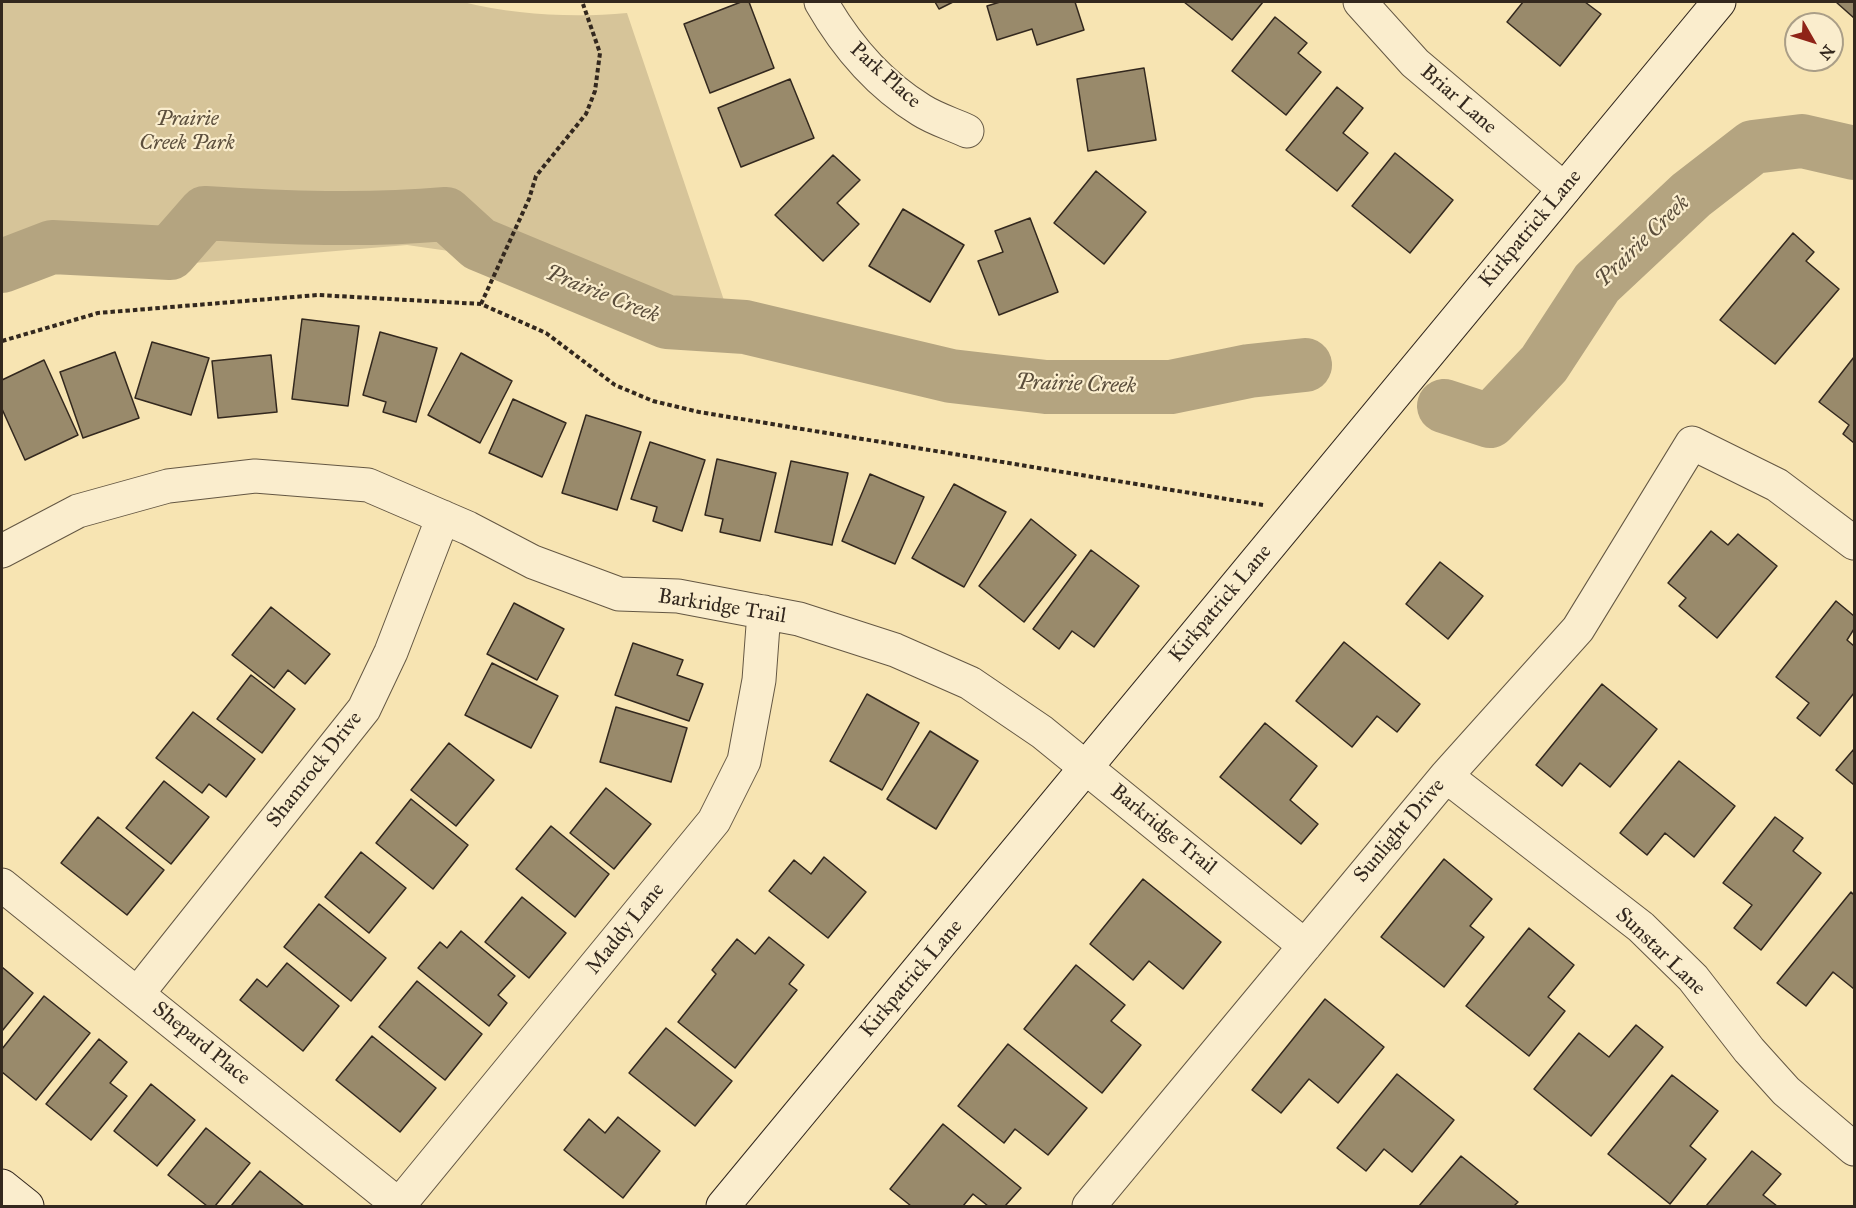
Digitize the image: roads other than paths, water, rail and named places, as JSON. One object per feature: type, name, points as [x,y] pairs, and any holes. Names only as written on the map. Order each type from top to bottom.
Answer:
[{"type":"street","name":"Park Place","points":[[821,2],[839,33],[866,65],[921,110],[967,131]]},
{"type":"street","name":"Briar Lane","points":[[1360,2],[1415,63],[1564,189]]},
{"type":"street","name":"Kirkpatrick Lane","points":[[723,1206],[1719,2]]},
{"type":"street","name":"Sunlight Drive","points":[[1089,1206],[1446,776],[1578,629],[1692,443],[1777,485],[1854,543]]},
{"type":"street","name":"Barkridge Trail","points":[[2,551],[78,511],[168,486],[255,476],[368,485],[443,517],[533,562],[619,594],[678,596],[799,619],[895,650],[970,683],[1042,732],[1305,946]]},
{"type":"street","name":"Shamrock Drive","points":[[138,993],[364,709],[391,652],[443,517]]},
{"type":"street","name":"Maddy Lane","points":[[399,1205],[714,821],[744,761],[759,680],[764,612]]},
{"type":"street","name":"Sunstar Lane","points":[[1446,776],[1641,927],[1693,978],[1749,1050],[1786,1091],[1854,1149]]},
{"type":"street","name":"Shepard Place","points":[[2,885],[399,1205]]},
{"type":"street","points":[[2,1186],[27,1206]]},
{"type":"waterway","name":"Prairie Creek","points":[[1444,406],[1490,421],[1544,364],[1597,283],[1691,195],[1753,147],[1802,141],[1854,153]]},
{"type":"waterway","name":"Prairie Creek","points":[[2,266],[52,247],[170,253],[205,213],[325,218],[386,218],[446,214],[479,244],[667,322],[745,327],[951,376],[1046,387],[1171,387],[1249,371],[1305,365]]},
{"type":"park label","name":"Prairie Creek Park","points":[[187,132]]}]
